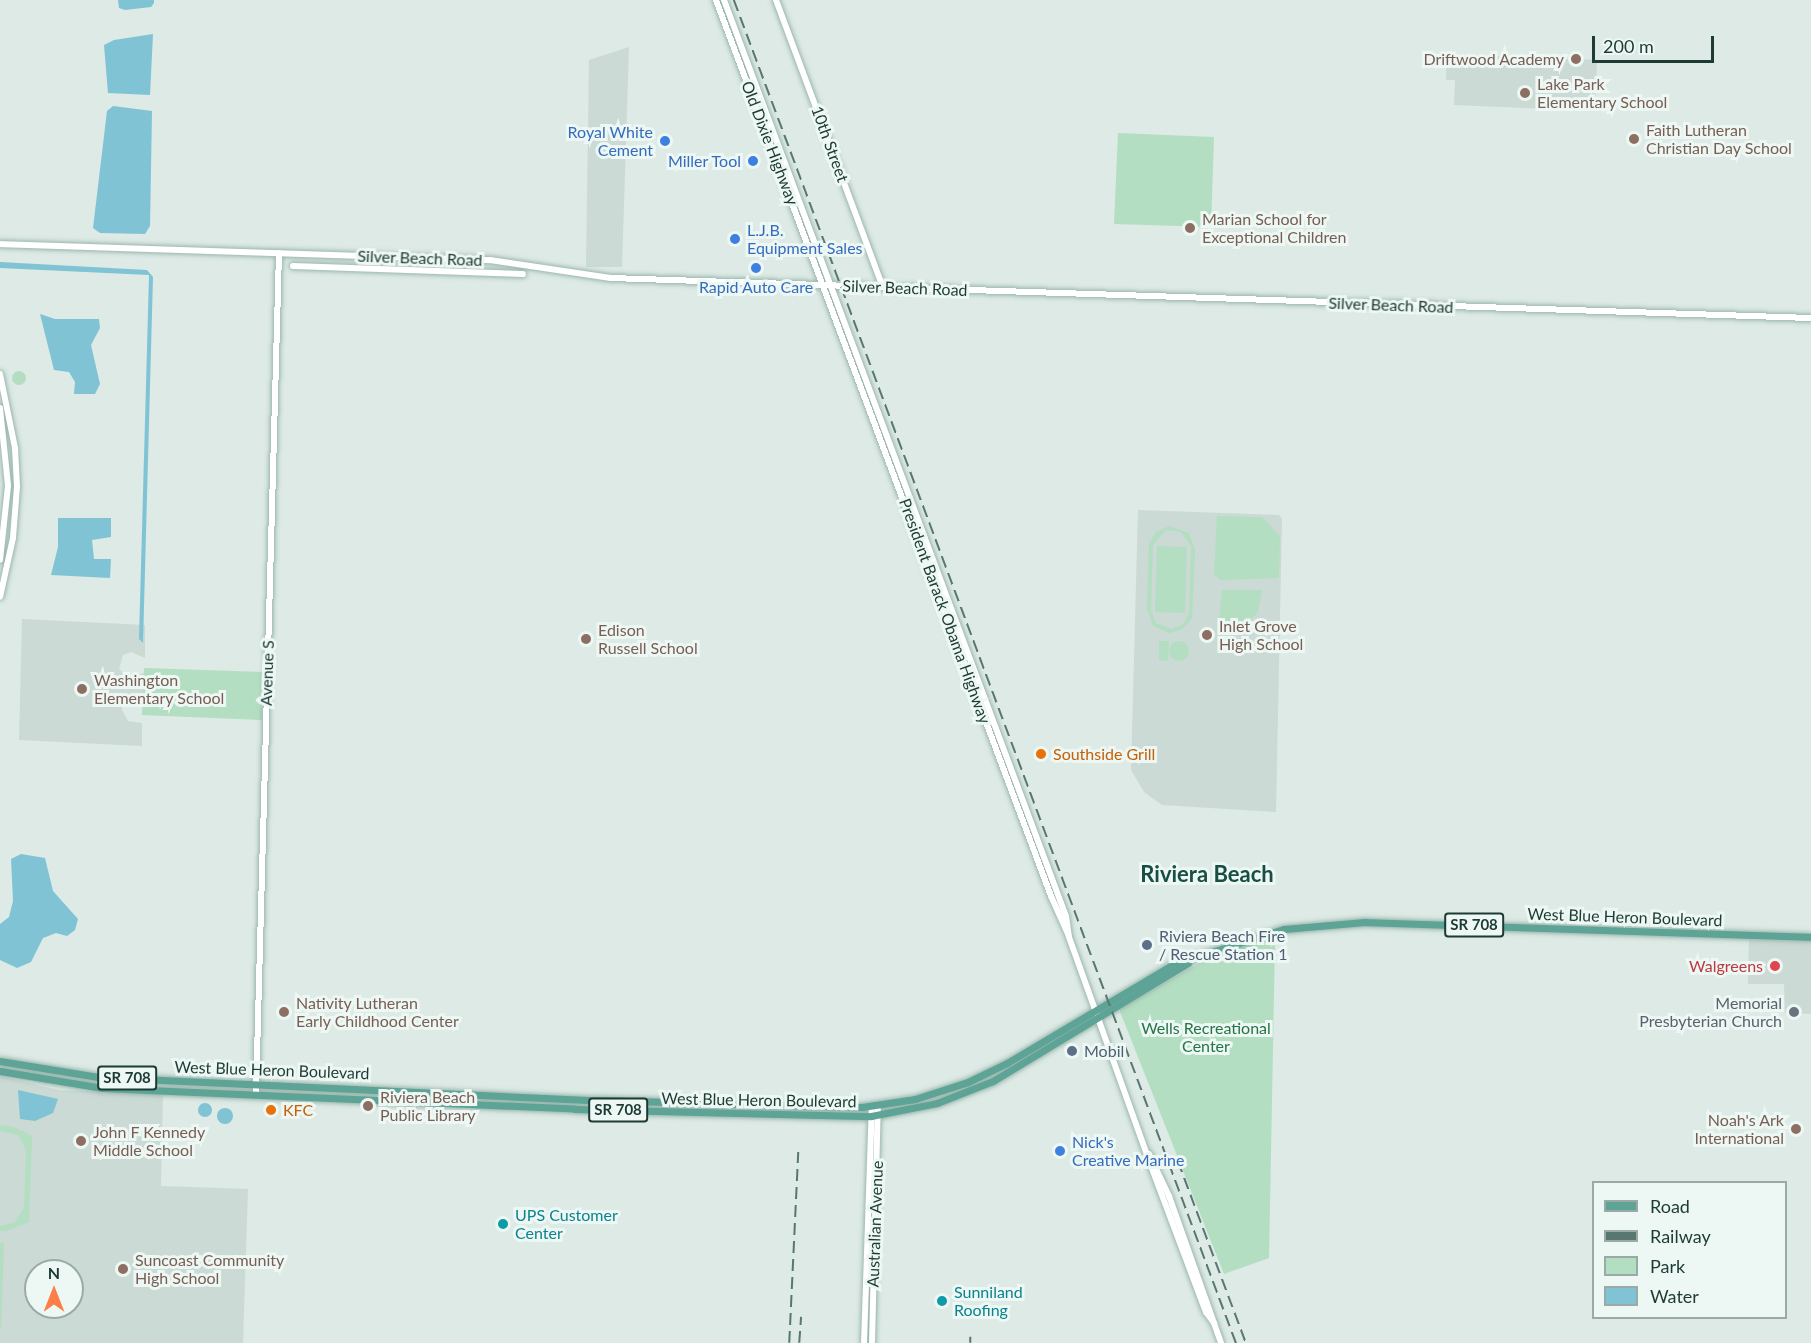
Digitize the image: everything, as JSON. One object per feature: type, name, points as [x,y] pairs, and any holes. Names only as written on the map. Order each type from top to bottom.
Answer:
[{"type":"main road","name":"West Blue Heron Boulevard","points":[[2,1072],[102,1088],[256,1092],[575,1109],[875,1115],[971,1091],[1192,959],[1261,934],[1338,922],[1811,937]]},
{"type":"main road","name":"West Blue Heron Boulevard","points":[[0,1061],[85,1076],[621,1101],[875,1106],[968,1082],[1098,1014]]},
{"type":"main road","points":[[2,1072],[14,1065]]},
{"type":"main road","points":[[19,1076],[29,1072],[71,1079],[85,1076]]},
{"type":"main road","points":[[519,1107],[526,1103],[565,1104],[570,1099]]},
{"type":"main road","points":[[575,1109],[580,1104],[618,1105],[621,1101]]},
{"type":"street","name":"Old Dixie Highway","points":[[716,0],[827,286]]},
{"type":"street","name":"Old Dixie Highway","points":[[724,0],[827,286]]},
{"type":"street","name":"10th Street","points":[[776,0],[883,287]]},
{"type":"street","name":"Silver Beach Road","points":[[0,244],[490,260],[611,278],[1811,318]]},
{"type":"street","name":"Avenue S","points":[[256,1092],[279,253]]},
{"type":"street","name":"Silver Beach Road","points":[[293,266],[523,274]]},
{"type":"street","name":"President Barack Obama Highway","points":[[827,286],[1051,896],[1068,934],[1149,1154],[1169,1196],[1221,1343]]},
{"type":"street","points":[[0,374],[16,487],[13,538],[0,597]]},
{"type":"street","points":[[0,408],[8,486],[0,560]]},
{"type":"street","name":"Australian Avenue","points":[[872,1343],[875,1106]]},
{"type":"street","name":"Australian Avenue","points":[[864,1343],[875,1115]]},
{"type":"shaded area","points":[[629,47],[622,267],[586,267],[589,60]]},
{"type":"shaded area","name":"Lake Park Elementary School","points":[[1447,54],[1597,60],[1595,111],[1454,105],[1455,80],[1446,80]]},
{"type":"shaded area","name":"Inlet Grove High School","points":[[1138,510],[1279,515],[1282,519],[1276,812],[1162,805],[1144,792],[1131,770]]},
{"type":"shaded area","name":"Washington Elementary School","points":[[22,619],[145,625],[145,658],[131,652],[123,655],[119,669],[129,678],[144,673],[143,707],[131,699],[122,704],[122,710],[128,721],[142,723],[142,746],[19,740]]},
{"type":"shaded area","points":[[1749,939],[1811,941],[1811,1014],[1785,1013],[1784,984],[1748,984]]},
{"type":"shaded area","points":[[0,1076],[59,1090],[163,1094],[161,1186],[248,1189],[243,1343],[0,1343]]},
{"type":"green space","points":[[1118,133],[1214,137],[1211,227],[1114,224]]},
{"type":"green space","points":[[19,371],[24,373],[26,378],[24,383],[19,385],[14,383],[12,378],[14,373]]},
{"type":"green space","points":[[1217,516],[1262,517],[1280,536],[1279,578],[1220,580],[1214,574]]},
{"type":"green space","points":[[1169,526],[1189,533],[1195,550],[1192,618],[1183,629],[1169,633],[1153,626],[1147,609],[1149,544],[1156,532]],"holes":[[[1166,530],[1181,532],[1191,546],[1189,614],[1183,624],[1172,629],[1156,623],[1151,610],[1153,545]]]},
{"type":"green space","points":[[1157,546],[1187,547],[1185,613],[1155,612]]},
{"type":"green space","points":[[1222,590],[1262,590],[1258,612],[1244,627],[1218,632]]},
{"type":"green space","points":[[1159,641],[1169,641],[1168,661],[1159,660]]},
{"type":"green space","points":[[1179,641],[1186,644],[1189,651],[1186,658],[1179,661],[1172,658],[1169,651],[1172,644]]},
{"type":"green space","points":[[144,668],[263,672],[262,720],[142,715]]},
{"type":"green space","name":"Wells Recreational Center","points":[[1270,936],[1275,941],[1269,1258],[1224,1274],[1119,1009],[1208,958]]},
{"type":"green space","points":[[0,1125],[14,1127],[32,1136],[29,1222],[6,1231],[0,1231],[0,1226],[15,1222],[24,1208],[26,1150],[18,1135],[0,1131]]},
{"type":"green space","points":[[0,1243],[4,1243],[1,1329],[0,1329]]},
{"type":"water","points":[[118,0],[154,0],[154,3],[151,7],[125,10],[119,8]]},
{"type":"water","points":[[153,34],[150,95],[108,93],[104,45],[114,40]]},
{"type":"water","points":[[113,106],[152,111],[150,226],[145,234],[100,233],[93,228],[107,111]]},
{"type":"water","points":[[0,262],[147,270],[153,277],[143,643],[139,639],[149,275],[0,268]]},
{"type":"water","points":[[40,314],[55,319],[99,319],[100,328],[91,345],[100,384],[95,394],[74,394],[75,382],[69,372],[54,370]]},
{"type":"water","points":[[58,518],[111,518],[111,537],[92,540],[94,559],[111,559],[110,578],[51,575],[58,547]]},
{"type":"water","points":[[21,854],[45,858],[53,891],[78,919],[75,930],[67,936],[56,933],[43,938],[31,962],[17,968],[0,960],[0,924],[9,917],[13,901],[11,859]]},
{"type":"water","points":[[18,1090],[58,1099],[53,1113],[35,1121],[20,1119]]},
{"type":"water","points":[[202,1103],[208,1103],[212,1110],[208,1117],[202,1117],[198,1113],[198,1107]]},
{"type":"water","points":[[225,1108],[233,1116],[225,1124],[217,1116]]},
{"type":"railway","points":[[734,0],[1236,1343]]},
{"type":"railway","points":[[789,1343],[798,1152]]},
{"type":"railway","points":[[1178,1161],[1246,1343]]},
{"type":"railway","points":[[799,1343],[801,1317]]},
{"type":"railway","points":[[970,1337],[970,1343]]},
{"type":"place","name":"Driftwood Academy","points":[[1576,59]]},
{"type":"place","name":"Lake Park Elementary School","points":[[1525,93]]},
{"type":"place","name":"Faith Lutheran Christian Day School","points":[[1634,139]]},
{"type":"place","name":"Royal White Cement","points":[[665,141]]},
{"type":"place","name":"Miller Tool","points":[[753,161]]},
{"type":"place","name":"Marian School for Exceptional Children","points":[[1190,228]]},
{"type":"place","name":"L.J.B. Equipment Sales","points":[[735,239]]},
{"type":"place","name":"Rapid Auto Care","points":[[756,268]]},
{"type":"place","name":"Inlet Grove High School","points":[[1207,635]]},
{"type":"place","name":"Edison Russell School","points":[[586,639]]},
{"type":"place","name":"Washington Elementary School","points":[[82,689]]},
{"type":"place","name":"Southside Grill","points":[[1041,754]]},
{"type":"place","name":"Riviera Beach Fire / Rescue Station 1","points":[[1147,945]]},
{"type":"place","name":"Walgreens","points":[[1775,966]]},
{"type":"place","name":"Nativity Lutheran Early Childhood Center","points":[[284,1012]]},
{"type":"place","name":"Memorial Presbyterian Church","points":[[1794,1012]]},
{"type":"place","name":"Mobil","points":[[1072,1051]]},
{"type":"place","name":"Riviera Beach Public Library","points":[[368,1106]]},
{"type":"place","name":"KFC","points":[[271,1110]]},
{"type":"place","name":"Noah's Ark International","points":[[1796,1129]]},
{"type":"place","name":"John F Kennedy Middle School","points":[[81,1141]]},
{"type":"place","name":"Nick's Creative Marine","points":[[1060,1151]]},
{"type":"place","name":"UPS Customer Center","points":[[503,1224]]},
{"type":"place","name":"Suncoast Community High School","points":[[123,1269]]},
{"type":"place","name":"Sunniland Roofing","points":[[942,1301]]},
{"type":"district","name":"Riviera Beach","points":[[1207,874]]}]
